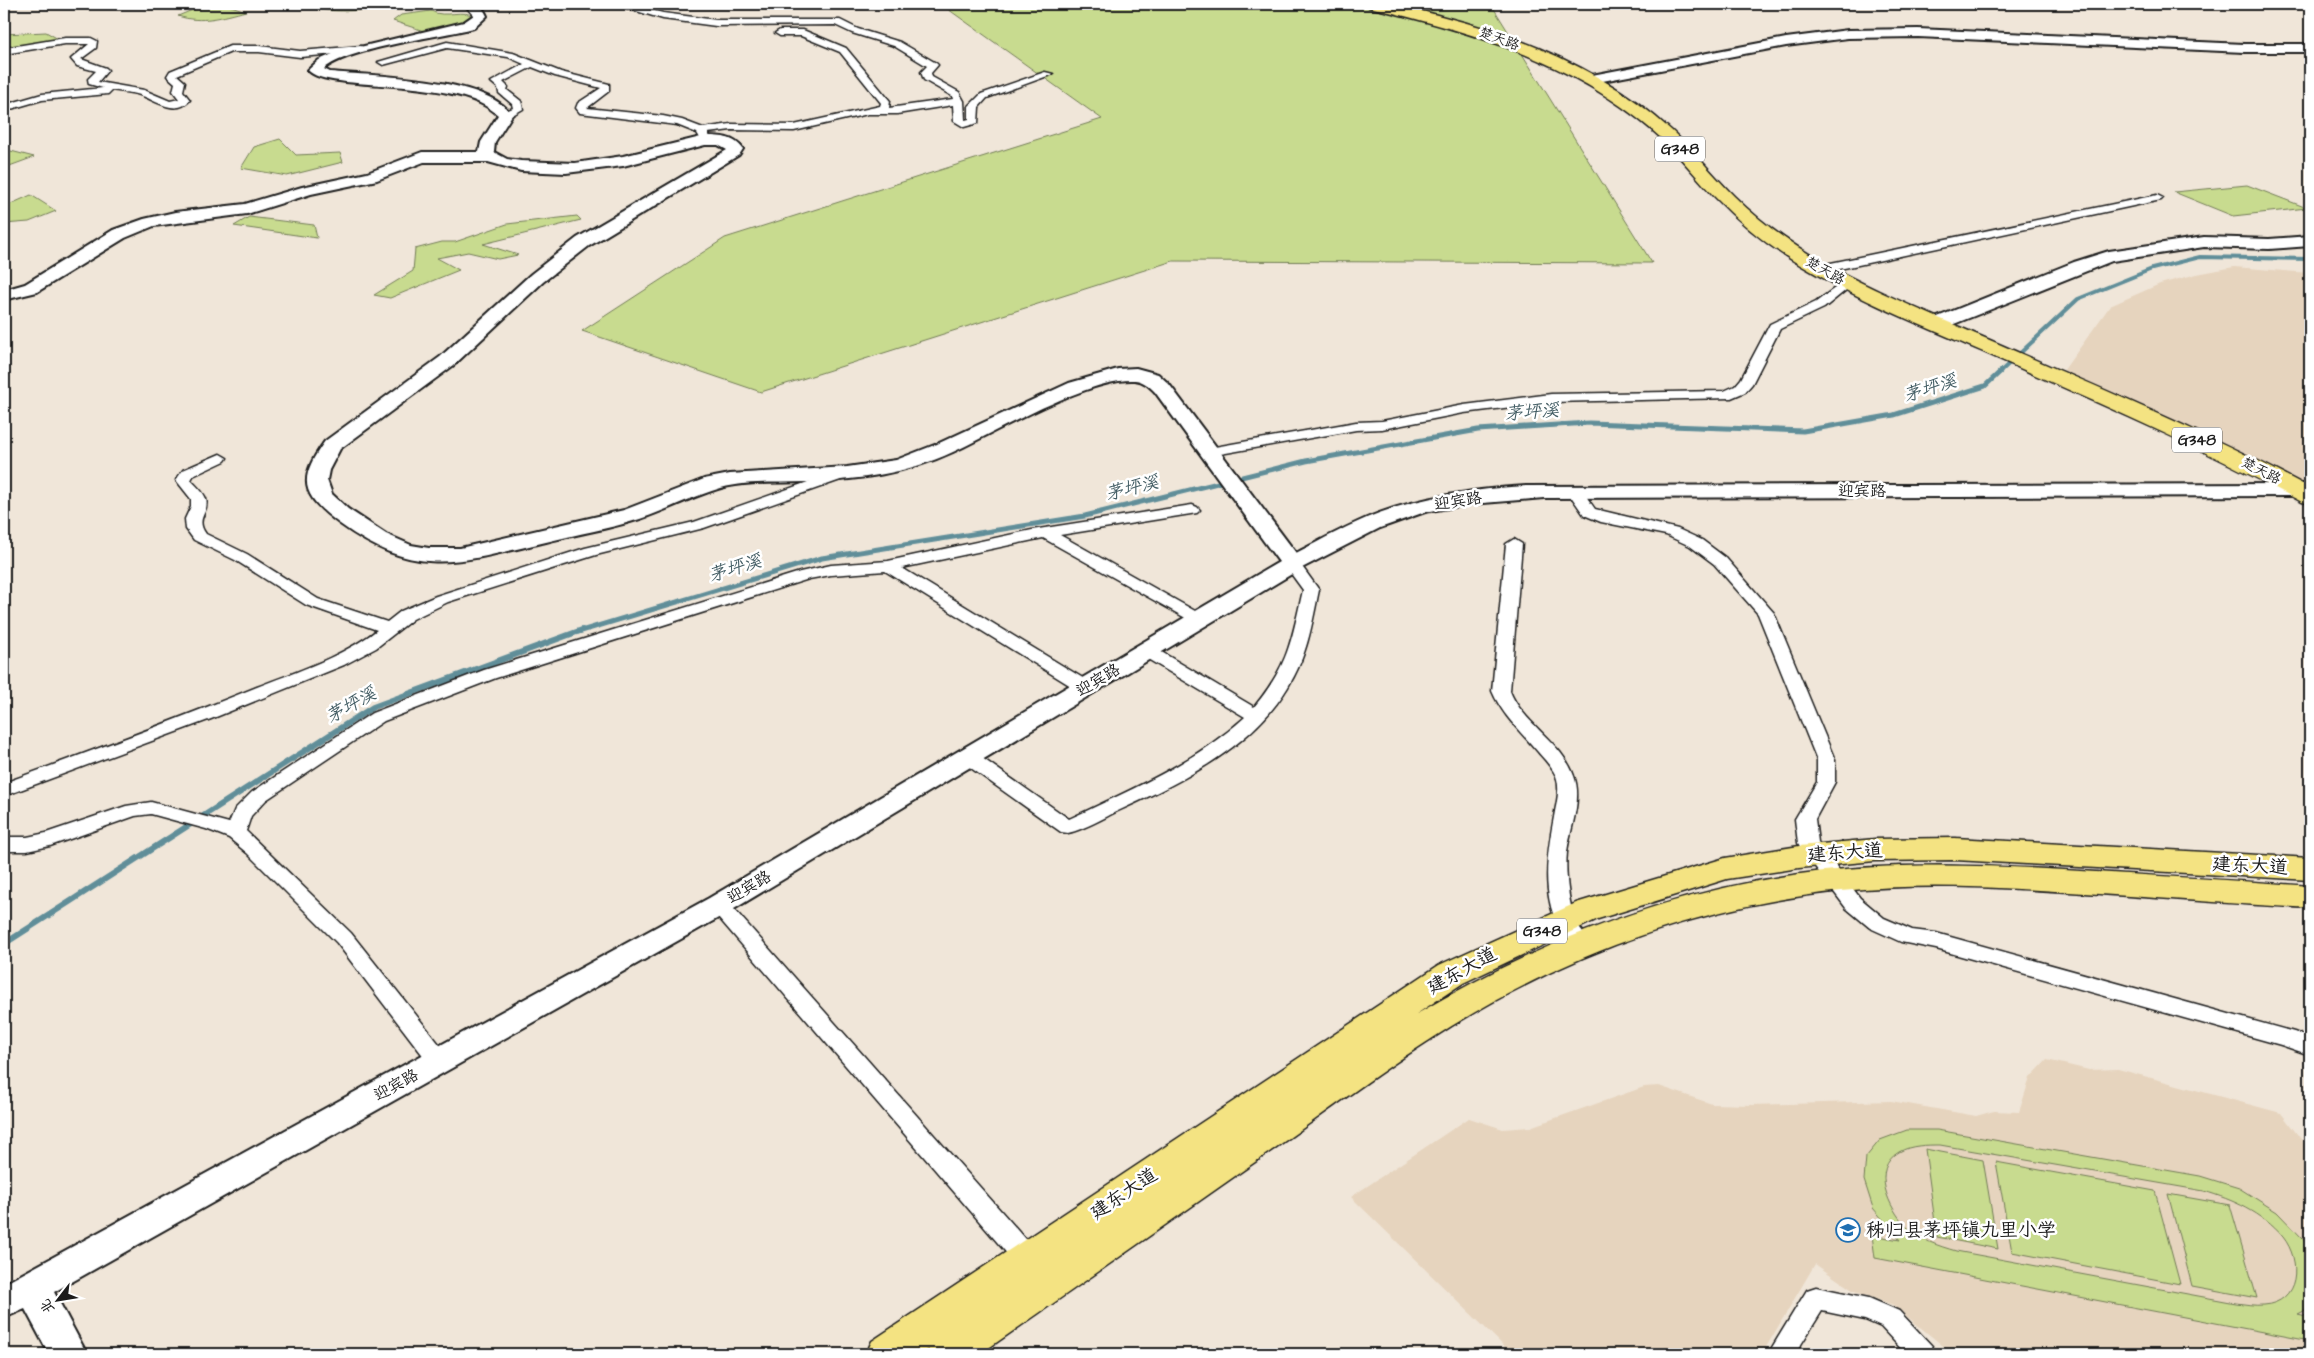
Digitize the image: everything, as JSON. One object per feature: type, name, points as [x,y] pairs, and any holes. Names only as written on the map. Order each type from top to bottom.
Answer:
[{"type":"highway","name":"楚天路","points":[[1374,4],[1488,34],[1538,54],[1592,79],[1639,111],[1659,128],[1749,220],[1775,241],[1821,269],[1847,283],[2201,442],[2306,492]]},
{"type":"highway","name":"建东大道","points":[[947,1354],[1412,1034],[1474,996],[1540,963],[1574,933],[1587,911],[1648,891],[1725,870],[1816,855],[1875,850],[1955,849],[2310,870]]},
{"type":"highway","name":"建东大道","points":[[887,1354],[1451,974],[1574,933],[1672,914],[1741,896],[1836,882],[1889,877],[1967,875],[2310,897]]},
{"type":"street","points":[[470,4],[480,11],[481,16],[468,25],[361,49],[328,60],[319,65],[315,70],[327,76],[410,81],[448,88],[486,102],[502,110],[505,116]]},
{"type":"street","points":[[617,4],[663,16],[764,30],[804,33],[825,44],[843,50],[886,103],[879,110]]},
{"type":"street","points":[[764,30],[837,22],[855,31],[881,37],[933,64],[926,72],[927,78],[956,94],[959,101],[960,121],[964,124],[974,121],[975,103],[984,96],[1048,74]]},
{"type":"street","points":[[1592,79],[1786,42],[1863,34],[1927,34],[2244,48],[2310,48]]},
{"type":"street","points":[[7,40],[73,37],[93,39],[96,42],[94,43]]},
{"type":"street","points":[[4,51],[73,41],[94,43]]},
{"type":"street","points":[[94,43],[79,56],[76,62],[103,70],[93,79],[94,84],[141,92],[168,104],[180,104],[185,100],[178,91],[180,82],[172,76],[173,73],[222,50],[251,49],[307,54],[361,49]]},
{"type":"street","points":[[382,62],[447,45],[504,54],[533,63],[558,74],[606,86],[606,89],[582,105],[581,108],[584,110],[672,122],[704,136],[734,146],[736,149],[734,152],[584,242],[538,278],[447,361],[332,445],[320,464],[317,483],[319,492],[331,507],[390,546],[421,555],[446,556],[475,552],[631,515],[712,484],[730,480],[847,473],[887,468],[906,463],[1083,384],[1102,378],[1133,374],[1145,376],[1157,383],[1311,590],[1297,653],[1280,686],[1258,717],[1219,749],[1174,776],[1068,827],[968,757]]},
{"type":"street","points":[[490,157],[486,152],[486,147],[505,116],[518,109],[517,103],[502,91],[503,86],[496,82],[533,63]]},
{"type":"street","points":[[4,108],[18,101],[45,96],[126,89]]},
{"type":"street","points":[[4,295],[31,288],[118,234],[150,222],[175,217],[247,209],[308,190],[370,176],[422,157],[490,157],[528,167],[578,168],[623,161],[731,127],[794,128],[854,114],[879,110],[897,111],[959,101]]},
{"type":"street","points":[[1821,269],[2157,198]]},
{"type":"street","points":[[1937,324],[2109,256],[2204,242],[2269,244],[2310,241]]},
{"type":"street","points":[[1212,457],[1356,426],[1382,425],[1464,409],[1551,398],[1726,394],[1740,389],[1747,381],[1775,327],[1820,305],[1847,283]]},
{"type":"street","points":[[220,458],[188,473],[183,480],[198,498],[199,506],[193,519],[194,529],[200,537],[241,556],[312,602],[388,628]]},
{"type":"street","points":[[4,790],[205,715],[338,661],[370,644],[407,615],[460,593],[591,551],[699,525],[847,473]]},
{"type":"street","points":[[1576,492],[1589,512],[1601,518],[1647,525],[1672,532],[1696,543],[1720,560],[1766,614],[1826,760],[1826,782],[1805,818],[1808,843],[1853,903],[1877,923],[1908,937],[1936,941],[2286,1038],[2310,1047]]},
{"type":"street","name":"迎宾路","points":[[18,1294],[718,905],[1292,564],[1371,524],[1434,504],[1506,494],[1576,492],[2306,492]]},
{"type":"street","points":[[236,833],[242,814],[259,796],[363,726],[395,710],[490,674],[806,575],[831,570],[888,566],[1045,533],[1192,510]]},
{"type":"street","points":[[1045,533],[1198,620]]},
{"type":"street","points":[[1514,544],[1501,691],[1507,706],[1556,761],[1565,776],[1568,791],[1556,870],[1574,933]]},
{"type":"street","points":[[888,566],[1085,687]]},
{"type":"street","points":[[1147,651],[1258,717]]},
{"type":"street","points":[[4,844],[27,844],[50,839],[133,810],[151,808],[212,824],[236,833],[254,848],[344,938],[440,1060]]},
{"type":"street","points":[[718,905],[1050,1284]]},
{"type":"street","points":[[18,1294],[68,1354]]},
{"type":"street","points":[[1781,1354],[1816,1298],[1869,1309],[1890,1319],[1923,1354]]},
{"type":"shaded area","points":[[2234,267],[2310,273],[2310,485],[2298,485],[2061,374],[2110,306],[2160,284]]},
{"type":"shaded area","name":"秭归县茅坪镇九里小学","points":[[2047,1060],[2089,1070],[2118,1069],[2281,1113],[2310,1151],[2310,1354],[1953,1354],[1893,1305],[1854,1291],[1815,1264],[1762,1354],[1512,1354],[1351,1197],[1469,1118],[1503,1129],[1530,1127],[1644,1087],[1659,1086],[1712,1104],[1750,1105],[1891,1101],[1976,1116],[1994,1111],[2019,1112],[2030,1078]]},
{"type":"green space","points":[[122,4],[177,4],[144,7],[125,6]]},
{"type":"green space","points":[[186,4],[225,4],[246,11],[204,20],[178,16],[197,8]]},
{"type":"green space","points":[[299,4],[399,4],[335,11]]},
{"type":"green space","points":[[922,4],[1491,4],[1652,263],[1173,261],[761,392],[582,331],[725,238],[1102,119],[945,7]]},
{"type":"green space","points":[[431,11],[442,14],[465,13],[476,17],[461,25],[430,33],[393,21],[401,15]]},
{"type":"green space","points":[[46,32],[60,40],[4,49],[4,34]]},
{"type":"green space","points":[[280,139],[296,155],[340,153],[343,162],[287,176],[241,168],[254,147]]},
{"type":"green space","points":[[4,150],[7,150],[34,157],[4,168]]},
{"type":"green space","points":[[2247,185],[2307,208],[2233,216],[2174,192]]},
{"type":"green space","points":[[31,195],[56,211],[29,222],[4,224],[4,207]]},
{"type":"green space","points":[[577,216],[581,220],[483,244],[518,255],[498,259],[468,252],[437,258],[459,270],[390,298],[374,295],[413,271],[415,249],[442,242],[455,242],[507,224]]},
{"type":"green space","points":[[249,217],[314,225],[317,238],[234,226]]},
{"type":"green space","points":[[1907,1130],[1937,1130],[2200,1176],[2239,1188],[2277,1212],[2304,1240],[2310,1253],[2310,1302],[2304,1311],[2298,1314],[2310,1317],[2310,1341],[1875,1258],[1872,1235],[1900,1240],[1873,1208],[1864,1180],[1866,1157],[1880,1140]],"holes":[[[1924,1145],[1940,1145],[2204,1191],[2226,1198],[2246,1208],[2275,1228],[2283,1237],[2293,1257],[2295,1269],[2291,1289],[2284,1297],[2263,1305],[2236,1303],[1956,1251],[1923,1239],[1906,1226],[1889,1199],[1885,1189],[1884,1178],[1885,1168],[1890,1159],[1899,1152]]]},
{"type":"green space","points":[[1925,1149],[1983,1160],[1998,1249],[1937,1237]]},
{"type":"green space","points":[[1996,1162],[2155,1191],[2180,1284],[2012,1252]]},
{"type":"green space","points":[[2168,1194],[2230,1205],[2257,1298],[2192,1286]]},
{"type":"waterway","name":"茅坪溪","points":[[1999,373],[2078,299],[2152,269],[2200,257],[2310,259]]},
{"type":"waterway","name":"茅坪溪","points":[[578,632],[822,558],[1085,516],[1306,461],[1478,430],[1589,423],[1803,431],[1894,415],[1985,386],[2000,372]]},
{"type":"waterway","name":"茅坪溪","points":[[4,944],[373,707],[582,630]]},
{"type":"place","name":"秭归县茅坪镇九里小学","points":[[1848,1230]]}]
